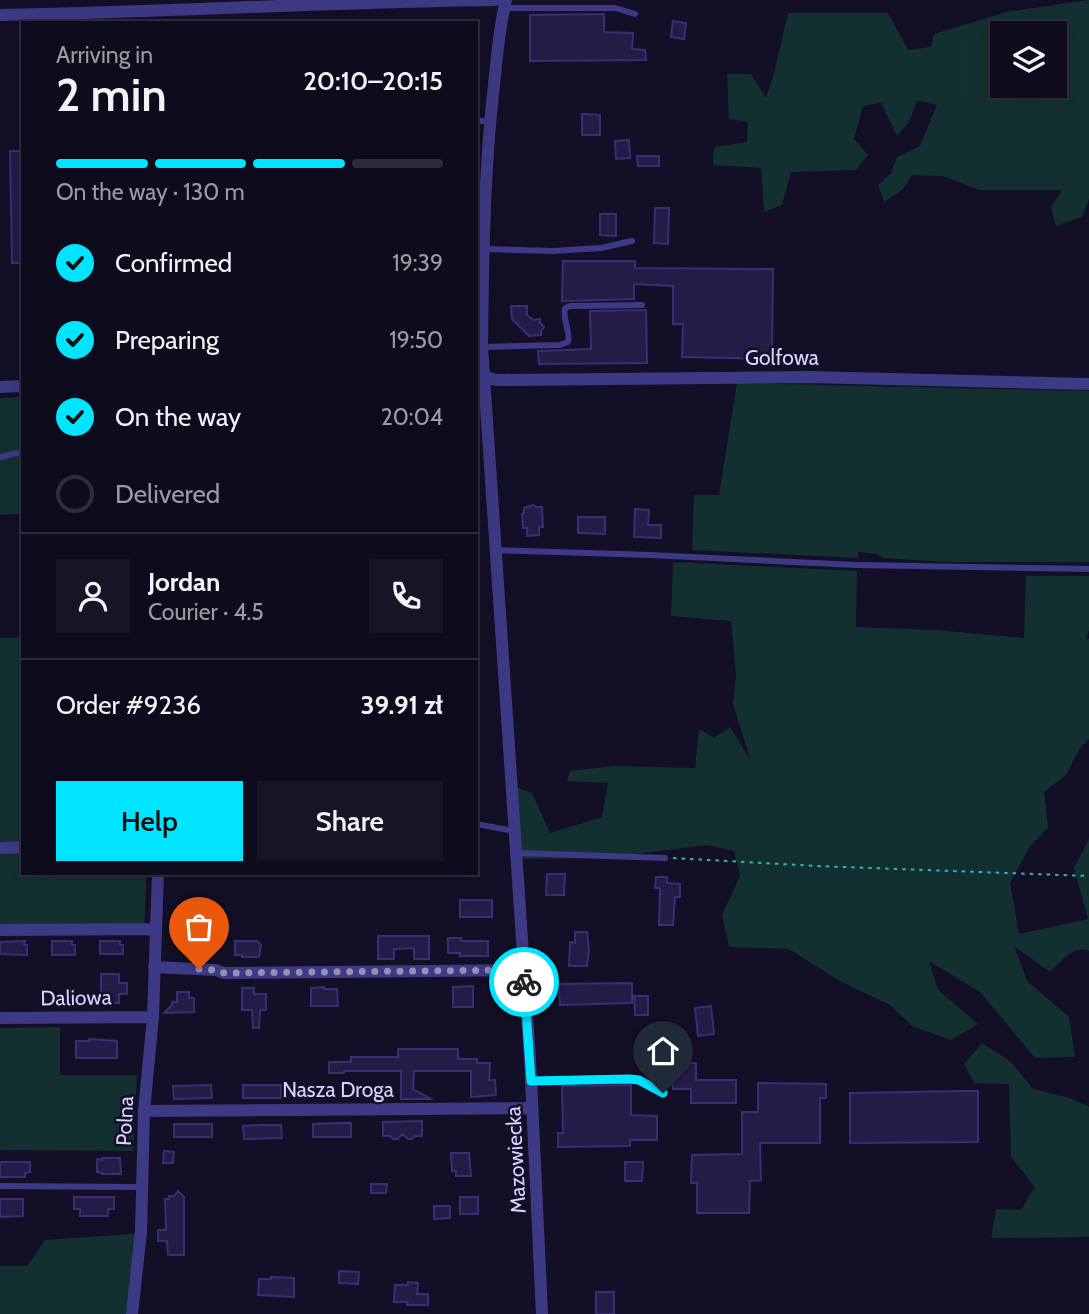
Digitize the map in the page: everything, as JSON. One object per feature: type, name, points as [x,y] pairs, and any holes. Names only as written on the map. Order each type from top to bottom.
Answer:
[{"type":"street","points":[[0,15],[502,3]]},
{"type":"street","name":"Mazowiecka","points":[[502,3],[480,215],[483,249],[480,375],[495,550],[531,1081],[542,1314]]},
{"type":"street","name":"Golfowa","points":[[480,375],[496,380],[809,377],[1089,384]]},
{"type":"street","points":[[0,387],[21,386]]},
{"type":"street","points":[[0,848],[21,847]]},
{"type":"street","name":"Polna","points":[[132,1314],[141,1232],[144,1111],[153,1017],[158,875]]},
{"type":"street","points":[[0,930],[156,929]]},
{"type":"street","points":[[154,967],[216,970],[224,973],[523,970]]},
{"type":"street","name":"Daliowa","points":[[0,1018],[153,1017]]},
{"type":"street","name":"Nasza Droga","points":[[144,1111],[532,1108]]},
{"type":"lane","points":[[502,3],[615,8],[635,14]]},
{"type":"lane","points":[[478,121],[490,121]]},
{"type":"lane","points":[[483,249],[553,251],[601,248],[632,241]]},
{"type":"lane","points":[[482,347],[560,345],[568,342],[569,336],[564,317],[565,308],[642,305]]},
{"type":"lane","points":[[0,457],[21,454]]},
{"type":"lane","points":[[495,550],[856,565],[1089,569]]},
{"type":"lane","points":[[478,824],[514,831]]},
{"type":"lane","points":[[515,853],[665,858]]},
{"type":"lane","points":[[531,1081],[629,1079],[639,1080],[663,1093]]},
{"type":"lane","points":[[0,1186],[142,1187]]},
{"type":"path","points":[[665,858],[1089,876]]},
{"type":"green space","points":[[1089,0],[1089,199],[1082,217],[1056,226],[1051,208],[1062,190],[980,190],[942,176],[912,175],[902,190],[884,202],[878,185],[891,173],[897,157],[920,146],[937,105],[917,100],[909,122],[897,136],[881,103],[863,106],[854,139],[868,155],[856,170],[791,172],[782,205],[764,212],[761,168],[713,165],[714,147],[747,142],[748,122],[729,119],[727,74],[751,74],[766,98],[788,13],[888,13],[908,50],[931,47],[934,34],[1006,12]]},
{"type":"green space","points":[[737,383],[1089,391],[1089,562],[944,562],[883,558],[877,554],[858,552],[858,558],[692,550],[694,495],[719,495]]},
{"type":"green space","points":[[21,397],[21,514],[0,515],[0,398]]},
{"type":"green space","points":[[673,562],[857,571],[856,627],[936,630],[1024,638],[1026,576],[1089,576],[1089,630],[1086,639],[1089,639],[1089,739],[1079,749],[1066,775],[1044,792],[1048,828],[1030,846],[1010,883],[1019,934],[1088,919],[1074,868],[1089,839],[1089,951],[1083,949],[1073,952],[1050,972],[1014,946],[1027,981],[1069,1017],[1075,1057],[1035,1058],[980,992],[929,961],[938,990],[978,1024],[951,1040],[912,1026],[890,1005],[840,981],[789,949],[729,947],[722,915],[740,876],[734,851],[707,845],[604,858],[519,859],[515,787],[532,793],[550,833],[602,817],[608,783],[567,781],[570,771],[614,766],[695,768],[699,729],[714,738],[730,727],[751,761],[733,704],[736,676],[731,621],[671,616]]},
{"type":"green space","points":[[21,637],[21,875],[147,875],[144,930],[0,931],[0,638]]},
{"type":"green space","points":[[60,1027],[60,1075],[137,1075],[133,1151],[0,1150],[0,1028]]},
{"type":"green space","points":[[982,1043],[1011,1062],[1033,1089],[1070,1098],[1089,1107],[1089,1237],[991,1238],[996,1209],[1021,1210],[1035,1187],[1011,1157],[1009,1084],[974,1083],[964,1064]]},
{"type":"green space","points":[[145,1233],[136,1314],[0,1314],[0,1266],[27,1266],[45,1240]]},
{"type":"building","points":[[604,14],[604,32],[633,33],[632,49],[645,50],[646,60],[530,61],[530,15]]},
{"type":"building","points":[[673,21],[686,23],[684,39],[671,37]]},
{"type":"building","points":[[582,114],[600,115],[600,135],[582,135]]},
{"type":"building","points":[[629,140],[630,158],[616,159],[615,141]]},
{"type":"building","points":[[10,151],[21,151],[21,263],[12,263]]},
{"type":"building","points":[[637,156],[659,156],[659,166],[638,166]]},
{"type":"building","points":[[655,208],[669,208],[668,244],[654,243]]},
{"type":"building","points":[[600,214],[616,214],[616,236],[600,235]]},
{"type":"building","points":[[563,261],[635,261],[635,268],[773,269],[772,359],[682,357],[683,324],[673,324],[673,286],[634,284],[634,299],[562,301]]},
{"type":"building","points":[[511,306],[527,306],[527,315],[533,320],[540,319],[544,327],[541,335],[529,336],[512,319]]},
{"type":"building","points":[[646,310],[647,363],[539,364],[538,351],[591,349],[590,311]]},
{"type":"building","points":[[533,505],[542,507],[543,527],[539,527],[539,535],[527,536],[527,528],[523,528],[522,514],[524,508]]},
{"type":"building","points":[[635,509],[649,510],[648,525],[661,525],[661,538],[634,537]]},
{"type":"building","points":[[578,517],[605,517],[605,534],[578,533]]},
{"type":"building","points":[[547,874],[565,874],[564,895],[546,895]]},
{"type":"building","points":[[656,877],[667,877],[667,883],[680,884],[680,897],[675,897],[673,925],[659,925],[660,888],[655,888]]},
{"type":"building","points":[[460,900],[492,900],[492,917],[460,917]]},
{"type":"building","points":[[575,932],[587,932],[587,966],[569,966],[570,942],[575,943]]},
{"type":"building","points":[[378,936],[429,936],[429,959],[414,959],[414,948],[394,949],[394,959],[378,959]]},
{"type":"building","points":[[448,938],[488,941],[488,956],[448,953]]},
{"type":"building","points":[[25,941],[27,955],[0,954],[0,942]]},
{"type":"building","points":[[52,941],[72,941],[75,955],[52,955]]},
{"type":"building","points":[[100,941],[120,941],[123,954],[100,954]]},
{"type":"building","points":[[235,941],[257,941],[261,945],[259,957],[235,955]]},
{"type":"building","points":[[101,974],[119,974],[119,983],[127,983],[127,994],[119,994],[119,1003],[101,1003]]},
{"type":"building","points":[[632,983],[632,1003],[560,1005],[559,984]]},
{"type":"building","points":[[473,986],[473,1007],[453,1007],[453,987]]},
{"type":"building","points":[[242,988],[254,988],[254,994],[266,994],[266,1010],[260,1010],[259,1028],[253,1028],[252,1010],[242,1010]]},
{"type":"building","points":[[311,988],[337,989],[338,1006],[311,1006]]},
{"type":"building","points":[[177,992],[189,992],[189,998],[194,998],[194,1012],[164,1013],[172,1002],[177,1002]]},
{"type":"building","points":[[634,996],[648,996],[648,1015],[635,1015]]},
{"type":"building","points":[[711,1006],[714,1034],[698,1036],[695,1008]]},
{"type":"building","points":[[76,1041],[117,1041],[117,1058],[76,1058]]},
{"type":"building","points":[[398,1049],[458,1049],[458,1059],[477,1059],[477,1063],[490,1063],[489,1080],[495,1080],[496,1095],[471,1097],[471,1071],[414,1071],[413,1089],[431,1099],[401,1099],[401,1071],[329,1073],[329,1062],[351,1062],[351,1057],[398,1057]]},
{"type":"building","points":[[676,1063],[696,1063],[696,1080],[736,1080],[736,1103],[691,1103],[691,1089],[673,1089],[672,1077],[677,1077]]},
{"type":"building","points":[[758,1083],[826,1084],[826,1098],[820,1098],[820,1143],[760,1143],[761,1180],[750,1181],[749,1213],[697,1213],[697,1183],[691,1183],[692,1155],[742,1154],[742,1112],[758,1112]]},
{"type":"building","points":[[211,1085],[212,1098],[174,1099],[173,1086]]},
{"type":"building","points":[[243,1085],[281,1085],[281,1098],[243,1098]]},
{"type":"building","points":[[631,1085],[631,1115],[657,1116],[657,1140],[630,1140],[630,1146],[558,1147],[558,1133],[563,1133],[562,1086]]},
{"type":"building","points":[[978,1091],[978,1142],[850,1143],[850,1093]]},
{"type":"building","points":[[422,1121],[422,1136],[408,1139],[402,1134],[398,1139],[393,1139],[383,1136],[383,1122]]},
{"type":"building","points":[[351,1123],[351,1137],[313,1137],[313,1124]]},
{"type":"building","points":[[174,1124],[212,1124],[212,1137],[174,1137]]},
{"type":"building","points":[[281,1125],[282,1138],[244,1139],[243,1126]]},
{"type":"building","points":[[164,1151],[174,1152],[173,1163],[163,1163]]},
{"type":"building","points":[[451,1153],[469,1153],[471,1176],[456,1176],[456,1171],[452,1171]]},
{"type":"building","points":[[120,1158],[121,1174],[97,1172],[97,1159]]},
{"type":"building","points":[[0,1162],[30,1162],[30,1172],[25,1173],[25,1177],[0,1177]]},
{"type":"building","points":[[625,1162],[643,1162],[642,1181],[625,1181]]},
{"type":"building","points":[[371,1184],[387,1184],[386,1193],[371,1193]]},
{"type":"building","points":[[178,1191],[184,1197],[184,1255],[168,1255],[167,1241],[158,1241],[158,1230],[166,1230],[165,1199],[174,1196]]},
{"type":"building","points":[[74,1197],[114,1197],[114,1209],[108,1209],[108,1216],[80,1216],[80,1209],[74,1209]]},
{"type":"building","points":[[460,1197],[478,1197],[478,1214],[460,1214]]},
{"type":"building","points":[[0,1199],[23,1199],[23,1216],[0,1217]]},
{"type":"building","points":[[434,1206],[450,1206],[450,1218],[434,1219]]},
{"type":"building","points":[[339,1271],[359,1272],[358,1284],[339,1283]]},
{"type":"building","points":[[294,1278],[294,1297],[258,1295],[259,1279]]},
{"type":"building","points":[[408,1282],[418,1283],[417,1294],[428,1294],[428,1305],[394,1302],[395,1285],[408,1285]]},
{"type":"building","points":[[596,1292],[614,1292],[614,1314],[596,1314]]},
{"type":"way so far","points":[[199,969],[224,973],[523,970],[524,982]]},
{"type":"route","points":[[524,982],[531,1081],[629,1079],[639,1080],[663,1093]]}]
